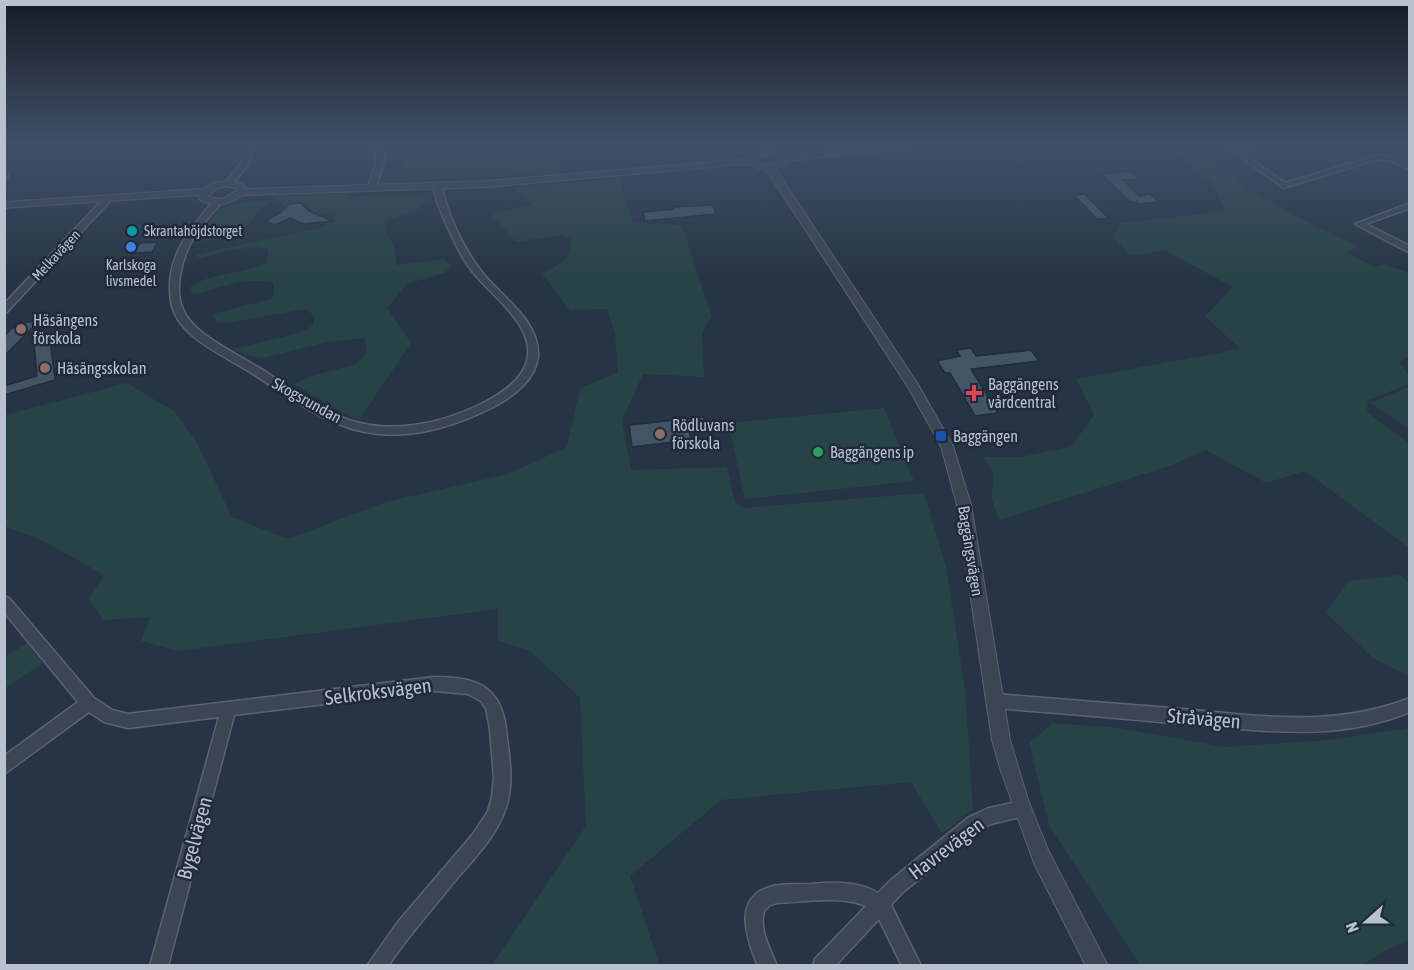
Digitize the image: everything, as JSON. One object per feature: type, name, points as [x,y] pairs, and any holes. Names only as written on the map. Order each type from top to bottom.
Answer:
[{"type":"street","points":[[4,205],[204,192],[208,189]]},
{"type":"street","points":[[204,192],[202,196],[204,199],[217,202],[232,198],[241,192],[313,189]]},
{"type":"street","name":"Skogsrundan","points":[[217,202],[188,238],[180,263],[175,300],[178,310],[187,322],[212,344],[339,420],[360,427],[398,429],[426,427],[456,420],[478,410],[509,393],[527,373],[532,362],[531,343],[521,323],[474,268],[444,208],[439,189]]},
{"type":"street","name":"Baggängsvägen","points":[[784,189],[913,386],[946,446],[964,505],[1001,740],[1022,810],[1046,871],[1098,966]]},
{"type":"street","name":"Melkavägen","points":[[4,310],[108,199]]},
{"type":"street","points":[[1410,205],[1359,224],[1410,250]]},
{"type":"street","name":"Selkroksvägen","points":[[4,602],[89,702],[109,717],[129,721],[228,711],[434,684],[471,687],[484,694],[492,702],[498,722],[502,787],[493,820],[376,966]]},
{"type":"street","name":"Stråvägen","points":[[995,701],[1297,726],[1323,726],[1370,720],[1410,705]]},
{"type":"street","points":[[4,766],[89,702]]},
{"type":"street","name":"Bygelvägen","points":[[159,966],[228,711]]},
{"type":"street","name":"Havrevägen","points":[[822,966],[897,886],[975,823],[989,816],[1022,810]]},
{"type":"street","points":[[768,966],[755,937],[753,919],[757,904],[767,896],[849,893],[867,896],[879,904],[912,966]]},
{"type":"green space","points":[[516,189],[622,189],[633,223],[682,225],[712,317],[702,332],[704,377],[643,374],[622,420],[631,470],[727,467],[735,503],[744,508],[924,493],[946,567],[965,689],[973,809],[942,834],[911,782],[721,800],[630,876],[658,961],[654,965],[492,965],[586,826],[580,698],[529,650],[498,641],[498,609],[178,651],[141,641],[150,617],[104,620],[89,599],[104,575],[41,540],[5,526],[5,415],[127,383],[175,412],[196,441],[232,517],[288,539],[386,502],[508,474],[567,447],[580,388],[618,373],[615,334],[607,309],[570,310],[542,274],[567,257],[572,238],[560,235],[516,242],[491,215],[532,205]]},
{"type":"green space","points":[[1215,189],[1248,189],[1357,247],[1345,252],[1375,267],[1383,264],[1409,273],[1409,356],[1399,362],[1409,376],[1409,384],[1368,400],[1367,412],[1409,443],[1409,548],[1305,471],[1266,483],[1206,450],[1172,465],[999,520],[991,497],[994,474],[984,457],[1020,457],[1071,447],[1094,415],[1076,379],[1240,349],[1205,316],[1233,287],[1164,250],[1130,256],[1113,237],[1120,223],[1226,211]]},
{"type":"green space","points":[[350,193],[349,197],[421,194],[427,200],[417,210],[385,221],[385,229],[395,249],[397,265],[444,259],[453,266],[444,273],[407,284],[387,308],[411,343],[359,420],[293,384],[315,375],[356,364],[367,353],[364,338],[327,342],[263,358],[247,355],[233,349],[299,333],[314,325],[314,316],[306,309],[226,323],[217,322],[213,314],[270,299],[274,295],[273,283],[243,282],[193,295],[190,287],[208,278],[267,263],[268,249],[243,248],[200,258],[195,255],[320,228],[329,223],[336,212],[313,215],[305,212],[305,207],[301,203],[289,204],[283,210],[284,204],[270,196]]},
{"type":"green space","points":[[248,201],[272,201],[240,232],[197,242],[211,219],[222,209]]},
{"type":"green space","points":[[1409,387],[1409,429],[1370,403]]},
{"type":"green space","name":"Baggängens ip","points":[[884,408],[914,481],[745,499],[728,423]]},
{"type":"green space","points":[[1400,575],[1409,584],[1409,676],[1373,658],[1326,613],[1348,581]]},
{"type":"green space","points":[[27,643],[43,663],[5,688],[5,657]]},
{"type":"green space","points":[[1053,723],[1118,728],[1225,747],[1328,740],[1409,728],[1409,940],[1386,950],[1363,965],[1140,965],[1049,825],[1029,743]]},
{"type":"building","points":[[1117,189],[1132,189],[1139,196],[1150,194],[1159,202],[1139,204],[1130,202]]},
{"type":"building","points":[[1084,194],[1108,218],[1097,219],[1074,195]]},
{"type":"building","points":[[301,203],[309,211],[333,221],[303,224],[290,218],[275,225],[265,221],[280,213],[289,204]]},
{"type":"building","points":[[713,205],[716,214],[645,221],[643,212],[674,209],[673,207]]},
{"type":"building","points":[[158,242],[152,252],[133,253],[140,243]]},
{"type":"building","name":"Häsängens förskola","points":[[19,322],[38,322],[4,356],[4,336]]},
{"type":"building","name":"Häsängsskolan","points":[[50,339],[55,380],[4,395],[4,386],[37,376],[34,343]]},
{"type":"building","name":"Baggängens vårdcentral","points":[[971,348],[976,356],[1031,350],[1039,361],[971,369],[998,413],[975,416],[950,373],[945,373],[937,361],[960,356],[956,350]]},
{"type":"building","name":"Rödluvans förskola","points":[[704,417],[706,428],[689,429],[691,440],[632,447],[629,425]]},
{"type":"place","name":"Skrantahöjdstorget","points":[[132,231]]},
{"type":"place","name":"Karlskoga livsmedel","points":[[131,247]]},
{"type":"place","name":"Häsängens förskola","points":[[21,329]]},
{"type":"place","name":"Häsängsskolan","points":[[45,368]]},
{"type":"place","name":"Baggängens vårdcentral","points":[[974,393]]},
{"type":"place","name":"Rödluvans förskola","points":[[660,434]]},
{"type":"place","name":"Baggängen","points":[[941,436]]},
{"type":"place","name":"Baggängens ip","points":[[818,452]]}]
